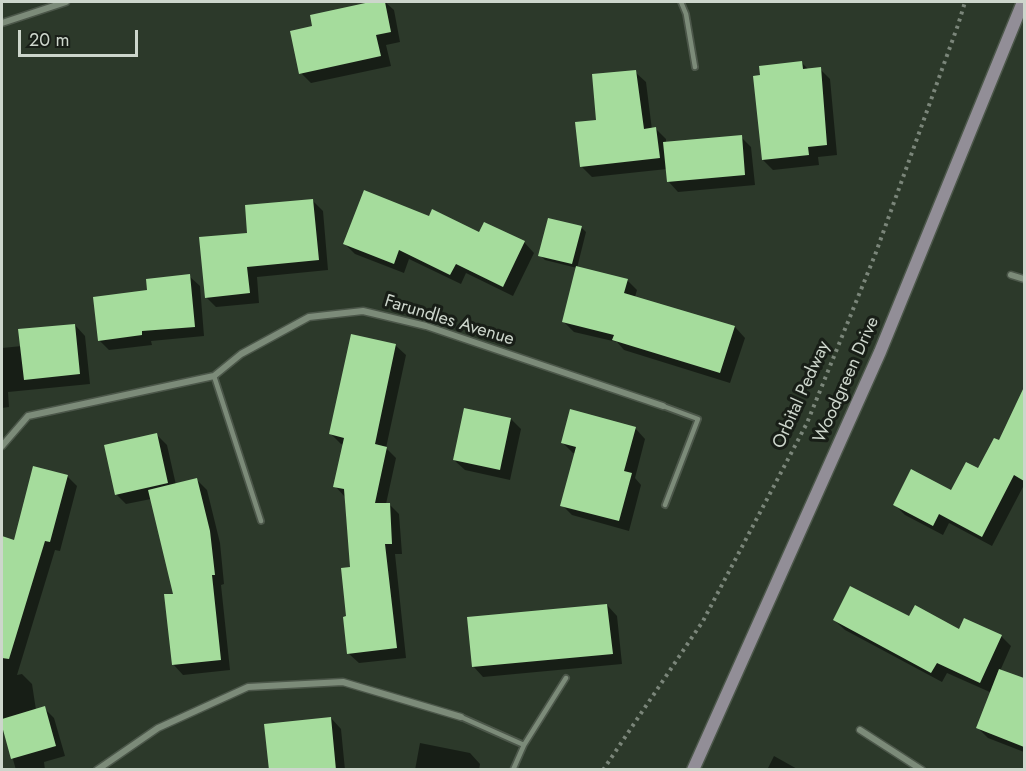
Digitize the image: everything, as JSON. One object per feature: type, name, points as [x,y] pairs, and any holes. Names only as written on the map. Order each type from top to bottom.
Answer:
[{"type":"main road","name":"Woodgreen Drive","points":[[693,770],[880,352],[1023,2]]},
{"type":"street","points":[[2,23],[66,2]]},
{"type":"street","points":[[1011,275],[1024,279]]},
{"type":"street","name":"Farundles Avenue","points":[[2,446],[28,416],[213,376],[241,354],[309,317],[363,311],[426,327],[663,406]]},
{"type":"street","points":[[97,770],[158,728],[248,687],[343,682],[461,717]]},
{"type":"street","points":[[860,730],[922,770]]},
{"type":"lane","points":[[681,2],[686,14],[696,67]]},
{"type":"lane","points":[[213,376],[261,521]]},
{"type":"lane","points":[[663,406],[698,420],[664,505]]},
{"type":"lane","points":[[513,770],[524,745],[566,678]]},
{"type":"lane","points":[[461,717],[524,745]]},
{"type":"path","name":"Orbital Pedway","points":[[603,770],[703,621],[807,423],[875,255],[958,25],[964,2]]},
{"type":"building","points":[[370,2],[385,2],[391,32],[376,35],[381,56],[299,74],[290,31],[312,26],[310,15]]},
{"type":"building","points":[[802,61],[803,69],[821,67],[827,145],[808,147],[809,155],[762,160],[753,76],[760,75],[759,66]]},
{"type":"building","points":[[636,70],[644,129],[656,127],[660,158],[580,167],[575,122],[596,120],[592,74]]},
{"type":"building","points":[[742,135],[745,175],[667,182],[663,142]]},
{"type":"building","points":[[364,190],[429,216],[432,209],[479,232],[484,222],[525,241],[503,287],[456,264],[450,275],[399,250],[394,264],[343,244]]},
{"type":"building","points":[[313,199],[319,260],[247,267],[250,293],[205,298],[199,237],[247,233],[245,205]]},
{"type":"building","points":[[548,218],[582,226],[572,264],[538,256]]},
{"type":"building","points":[[576,266],[628,279],[624,293],[735,326],[720,373],[612,340],[614,335],[562,322]]},
{"type":"building","points":[[190,274],[195,327],[142,331],[142,335],[98,341],[93,297],[147,290],[146,279]]},
{"type":"building","points":[[75,324],[80,374],[24,380],[18,329]]},
{"type":"building","points":[[351,334],[396,344],[375,444],[387,447],[375,503],[390,503],[392,544],[385,544],[397,648],[347,654],[341,568],[350,567],[344,489],[333,487],[344,438],[329,434]]},
{"type":"building","points":[[1024,387],[1024,481],[1014,475],[982,537],[939,514],[933,526],[893,505],[911,469],[951,490],[966,462],[978,468],[994,438],[999,440]]},
{"type":"building","points":[[464,408],[511,418],[500,470],[453,460]]},
{"type":"building","points":[[570,409],[636,427],[624,471],[632,473],[619,521],[560,506],[576,447],[561,443]]},
{"type":"building","points":[[157,433],[168,483],[115,495],[104,445]]},
{"type":"building","points":[[33,466],[68,475],[50,542],[45,541],[9,659],[2,658],[2,536],[14,540]]},
{"type":"building","points":[[197,478],[210,531],[221,660],[172,665],[164,594],[173,594],[148,490]]},
{"type":"building","points":[[850,586],[909,616],[915,605],[959,629],[964,618],[1002,635],[980,683],[937,663],[931,673],[833,620]]},
{"type":"building","points":[[607,604],[613,654],[472,667],[467,617]]},
{"type":"building","points":[[999,669],[1024,678],[1024,747],[976,728]]},
{"type":"building","points":[[45,706],[56,746],[11,759],[2,719]]},
{"type":"building","points":[[331,717],[336,770],[269,770],[264,724]]}]
